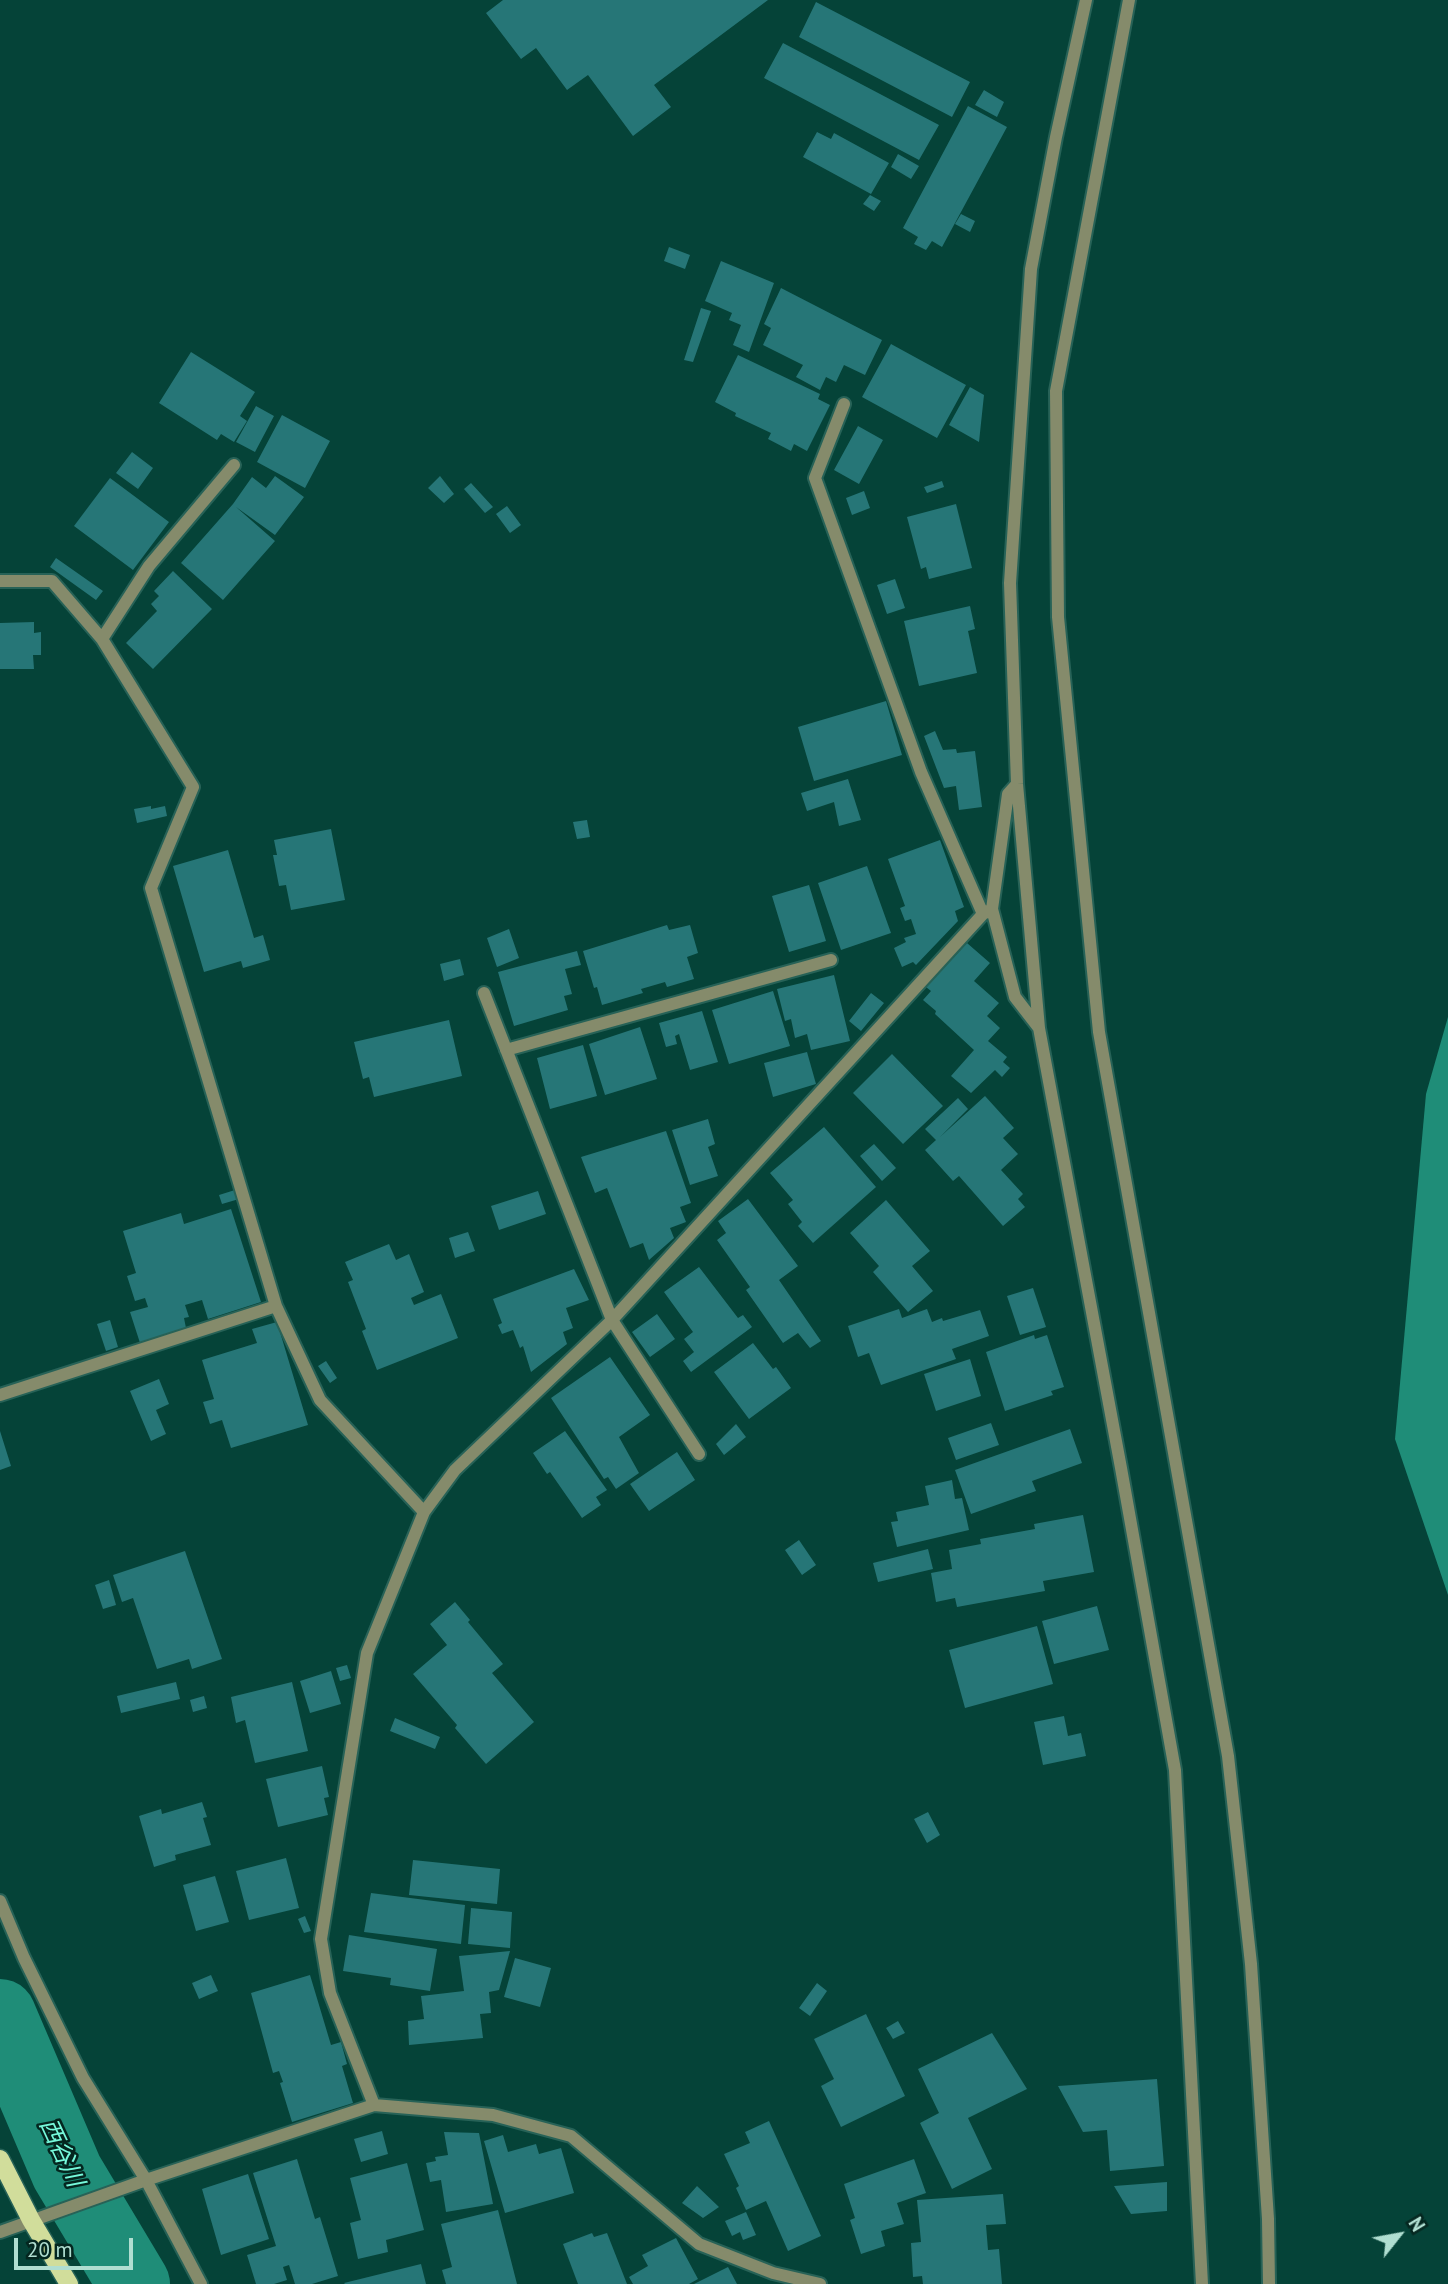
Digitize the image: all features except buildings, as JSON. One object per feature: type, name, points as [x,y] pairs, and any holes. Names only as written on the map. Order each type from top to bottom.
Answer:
[{"type":"main road","points":[[0,2159],[31,2220],[69,2284]]},
{"type":"street","points":[[1086,0],[1031,269],[1010,583],[1017,784],[1039,1028],[1175,1770],[1202,2284]]},
{"type":"street","points":[[1129,0],[1056,391],[1058,617],[1099,1032],[1228,1756],[1251,1964],[1268,2219],[1269,2284]]},
{"type":"street","points":[[844,404],[815,478],[921,772],[988,911],[1015,997],[1039,1028]]},
{"type":"street","points":[[102,639],[149,566],[234,465]]},
{"type":"street","points":[[0,581],[52,581],[102,639],[193,787],[151,888],[276,1306],[320,1400],[424,1512]]},
{"type":"street","points":[[374,2105],[330,1993],[321,1938],[367,1653],[424,1512],[455,1470],[612,1321],[988,911],[1008,794],[1017,784]]},
{"type":"street","points":[[506,1050],[831,960]]},
{"type":"street","points":[[484,993],[612,1321],[699,1454]]},
{"type":"street","points":[[0,1395],[276,1306]]},
{"type":"street","points":[[0,1901],[24,1958],[83,2078],[146,2180],[201,2284]]},
{"type":"street","points":[[0,2232],[146,2180],[374,2105],[493,2115],[571,2136],[699,2244],[773,2273],[820,2284]]},
{"type":"shaded area","points":[[1448,1017],[1448,1595],[1395,1439],[1426,1094]]},
{"type":"waterway","name":"西谷川","points":[[0,2015],[67,2172],[134,2284]]}]
